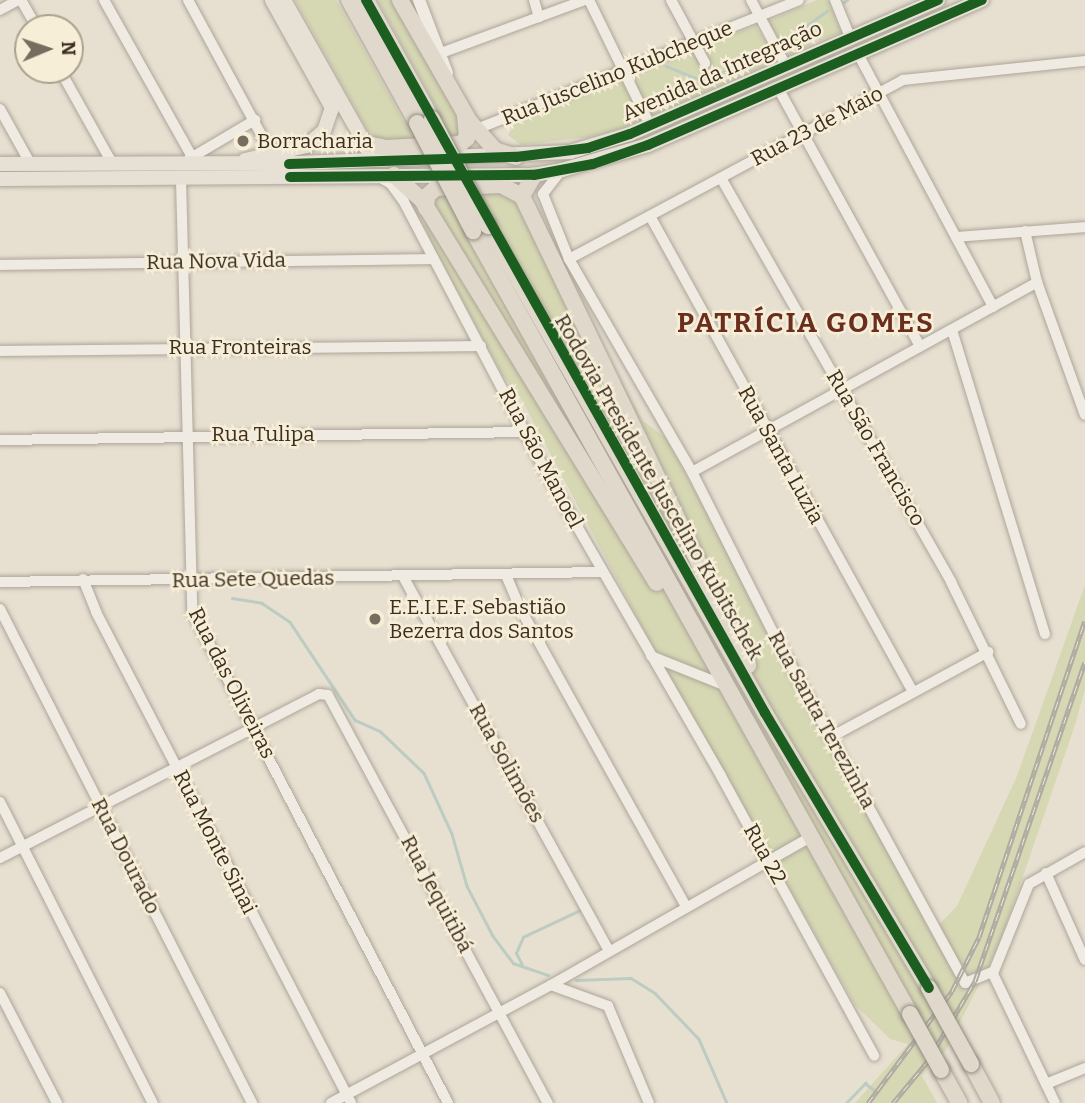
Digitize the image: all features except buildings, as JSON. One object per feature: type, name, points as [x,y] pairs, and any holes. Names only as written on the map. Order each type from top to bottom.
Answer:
[{"type":"highway","name":"Rodovia Presidente Juscelino Kubitschek","points":[[349,0],[424,121]]},
{"type":"highway","name":"Rodovia Presidente Juscelino Kubitschek","points":[[366,0],[424,121],[704,647],[959,1103]]},
{"type":"highway","points":[[400,0],[470,121],[495,150],[516,157]]},
{"type":"highway","points":[[363,143],[386,148],[460,144],[467,138],[470,121]]},
{"type":"highway","points":[[394,175],[414,190],[426,208],[662,591],[704,647]]},
{"type":"highway","points":[[522,196],[534,175]]},
{"type":"highway","points":[[426,208],[427,196],[436,188],[501,186],[522,196],[662,494],[726,618],[765,713]]},
{"type":"highway","name":"Rodovia Presidente Juscelino Kubitschek","points":[[481,228],[929,988],[992,1103]]},
{"type":"main road","points":[[272,0],[336,105],[363,143],[373,168]]},
{"type":"main road","points":[[284,0],[336,105]]},
{"type":"main road","name":"Avenida da Integração","points":[[394,175],[534,175],[617,157],[976,1]]},
{"type":"main road","name":"Avenida da Integração","points":[[373,168],[516,157],[587,148],[650,125],[928,2]]},
{"type":"main road","points":[[0,163],[188,160],[234,164],[281,155],[306,146],[324,131],[336,105]]},
{"type":"main road","points":[[234,164],[281,155],[373,168],[394,175]]},
{"type":"main road","points":[[0,179],[181,179],[373,168]]},
{"type":"street","points":[[0,10],[20,0]]},
{"type":"street","points":[[104,0],[188,160],[255,120]]},
{"type":"street","points":[[188,0],[255,120],[281,155]]},
{"type":"street","points":[[419,0],[441,53],[452,90]]},
{"type":"street","points":[[534,0],[539,17]]},
{"type":"street","points":[[441,53],[587,0],[650,125]]},
{"type":"street","points":[[671,0],[705,62]]},
{"type":"street","points":[[751,0],[785,64]]},
{"type":"street","name":"Rua Juscelino Kubcheque","points":[[470,121],[482,127],[622,68],[799,0]]},
{"type":"street","points":[[835,0],[849,35]]},
{"type":"street","points":[[857,52],[993,307]]},
{"type":"street","name":"Rua 23 de Maio","points":[[569,259],[877,91],[913,77],[1085,61]]},
{"type":"street","points":[[68,84],[112,163]]},
{"type":"street","points":[[778,88],[920,346]]},
{"type":"street","points":[[0,109],[30,163]]},
{"type":"street","name":"Rua São Manoel","points":[[373,168],[399,193],[526,432],[651,656]]},
{"type":"street","points":[[562,170],[543,194],[569,259]]},
{"type":"street","name":"Rua São Francisco","points":[[721,178],[988,652],[1021,724]]},
{"type":"street","name":"Rua das Oliveiras","points":[[181,179],[182,347],[194,581],[192,611],[448,1103]]},
{"type":"street","name":"Rua Santa Luzia","points":[[650,216],[914,692]]},
{"type":"street","points":[[956,237],[1085,227]]},
{"type":"street","points":[[1025,231],[1037,282],[1085,415]]},
{"type":"street","name":"Rua Nova Vida","points":[[0,265],[433,259]]},
{"type":"street","name":"Rua Santa Terezinha","points":[[569,259],[692,472],[960,976],[968,984],[992,972]]},
{"type":"street","points":[[692,472],[1037,282]]},
{"type":"street","points":[[952,330],[1045,634]]},
{"type":"street","name":"Rua Fronteiras","points":[[0,351],[182,347],[481,346]]},
{"type":"street","name":"Rua Tulipa","points":[[0,440],[187,435],[526,432]]},
{"type":"street","name":"Rua Sete Quedas","points":[[0,582],[83,579],[194,581],[404,578],[603,572]]},
{"type":"street","points":[[506,575],[521,610],[686,907]]},
{"type":"street","name":"Rua Solimões","points":[[404,578],[608,949]]},
{"type":"street","name":"Rua Monte Sinai","points":[[83,579],[177,768],[349,1099]]},
{"type":"street","name":"Rua Dourado","points":[[0,609],[252,1103]]},
{"type":"street","points":[[831,737],[988,652]]},
{"type":"street","points":[[651,656],[726,686]]},
{"type":"street","name":"Rua 22","points":[[651,656],[768,860],[874,1056]]},
{"type":"street","name":"Rua Jequitibá","points":[[254,729],[319,694],[335,701],[548,1103]]},
{"type":"street","points":[[0,858],[254,729]]},
{"type":"street","points":[[0,802],[153,1103]]},
{"type":"street","points":[[331,1103],[349,1099],[422,1054],[551,985],[608,949],[810,836]]},
{"type":"street","points":[[1055,1103],[992,972],[1025,890],[1046,873],[1085,852]]},
{"type":"street","points":[[1046,873],[1085,960]]},
{"type":"street","points":[[551,985],[608,1006],[649,1103]]},
{"type":"street","points":[[0,993],[57,1103]]},
{"type":"street","points":[[1046,1084],[1085,1068]]},
{"type":"green space","points":[[295,0],[336,0],[409,131],[445,123],[378,0],[394,0],[462,125],[457,139],[379,139],[368,131]]},
{"type":"green space","points":[[817,0],[828,0],[841,32],[819,41],[814,27],[807,30],[811,45],[789,56],[768,21]]},
{"type":"green space","points":[[755,26],[776,56],[774,62],[628,126],[590,137],[521,145],[508,135],[513,127],[508,122]]},
{"type":"green space","points":[[508,192],[534,223],[643,421],[666,438],[933,931],[957,906],[1017,776],[1085,585],[1085,689],[1075,725],[1000,943],[946,1050],[922,1076],[937,1103],[855,1103],[908,1044],[890,1039],[855,1005],[664,668],[518,393],[503,376],[434,248],[425,226],[427,196]]},
{"type":"waterway","points":[[782,49],[790,37],[827,11]]},
{"type":"waterway","points":[[666,66],[701,80],[769,56]]},
{"type":"waterway","points":[[232,598],[262,603],[290,622],[355,720],[380,731],[424,773],[452,834],[467,886],[493,936],[513,963],[548,975]]},
{"type":"waterway","points":[[522,965],[516,953],[523,937],[580,910]]},
{"type":"waterway","points":[[576,980],[631,978],[655,993],[699,1039],[727,1103]]},
{"type":"waterway","points":[[846,1103],[865,1083],[874,1090]]},
{"type":"railway","points":[[868,1103],[952,991],[979,937],[1085,621]]},
{"type":"railway","points":[[893,1103],[927,1062],[975,981],[1085,662]]},
{"type":"cycle path","points":[[366,0],[765,713],[929,988]]},
{"type":"cycle path","points":[[289,164],[516,157],[588,148],[630,134],[938,0]]},
{"type":"cycle path","points":[[290,177],[534,175],[593,164],[648,145],[982,0]]},
{"type":"place","name":"Borracharia","points":[[243,141]]},
{"type":"place","name":"E.E.I.E.F. Sebastião Bezerra dos Santos","points":[[375,619]]},
{"type":"district","name":"PATRÍCIA GOMES","points":[[806,323]]}]
